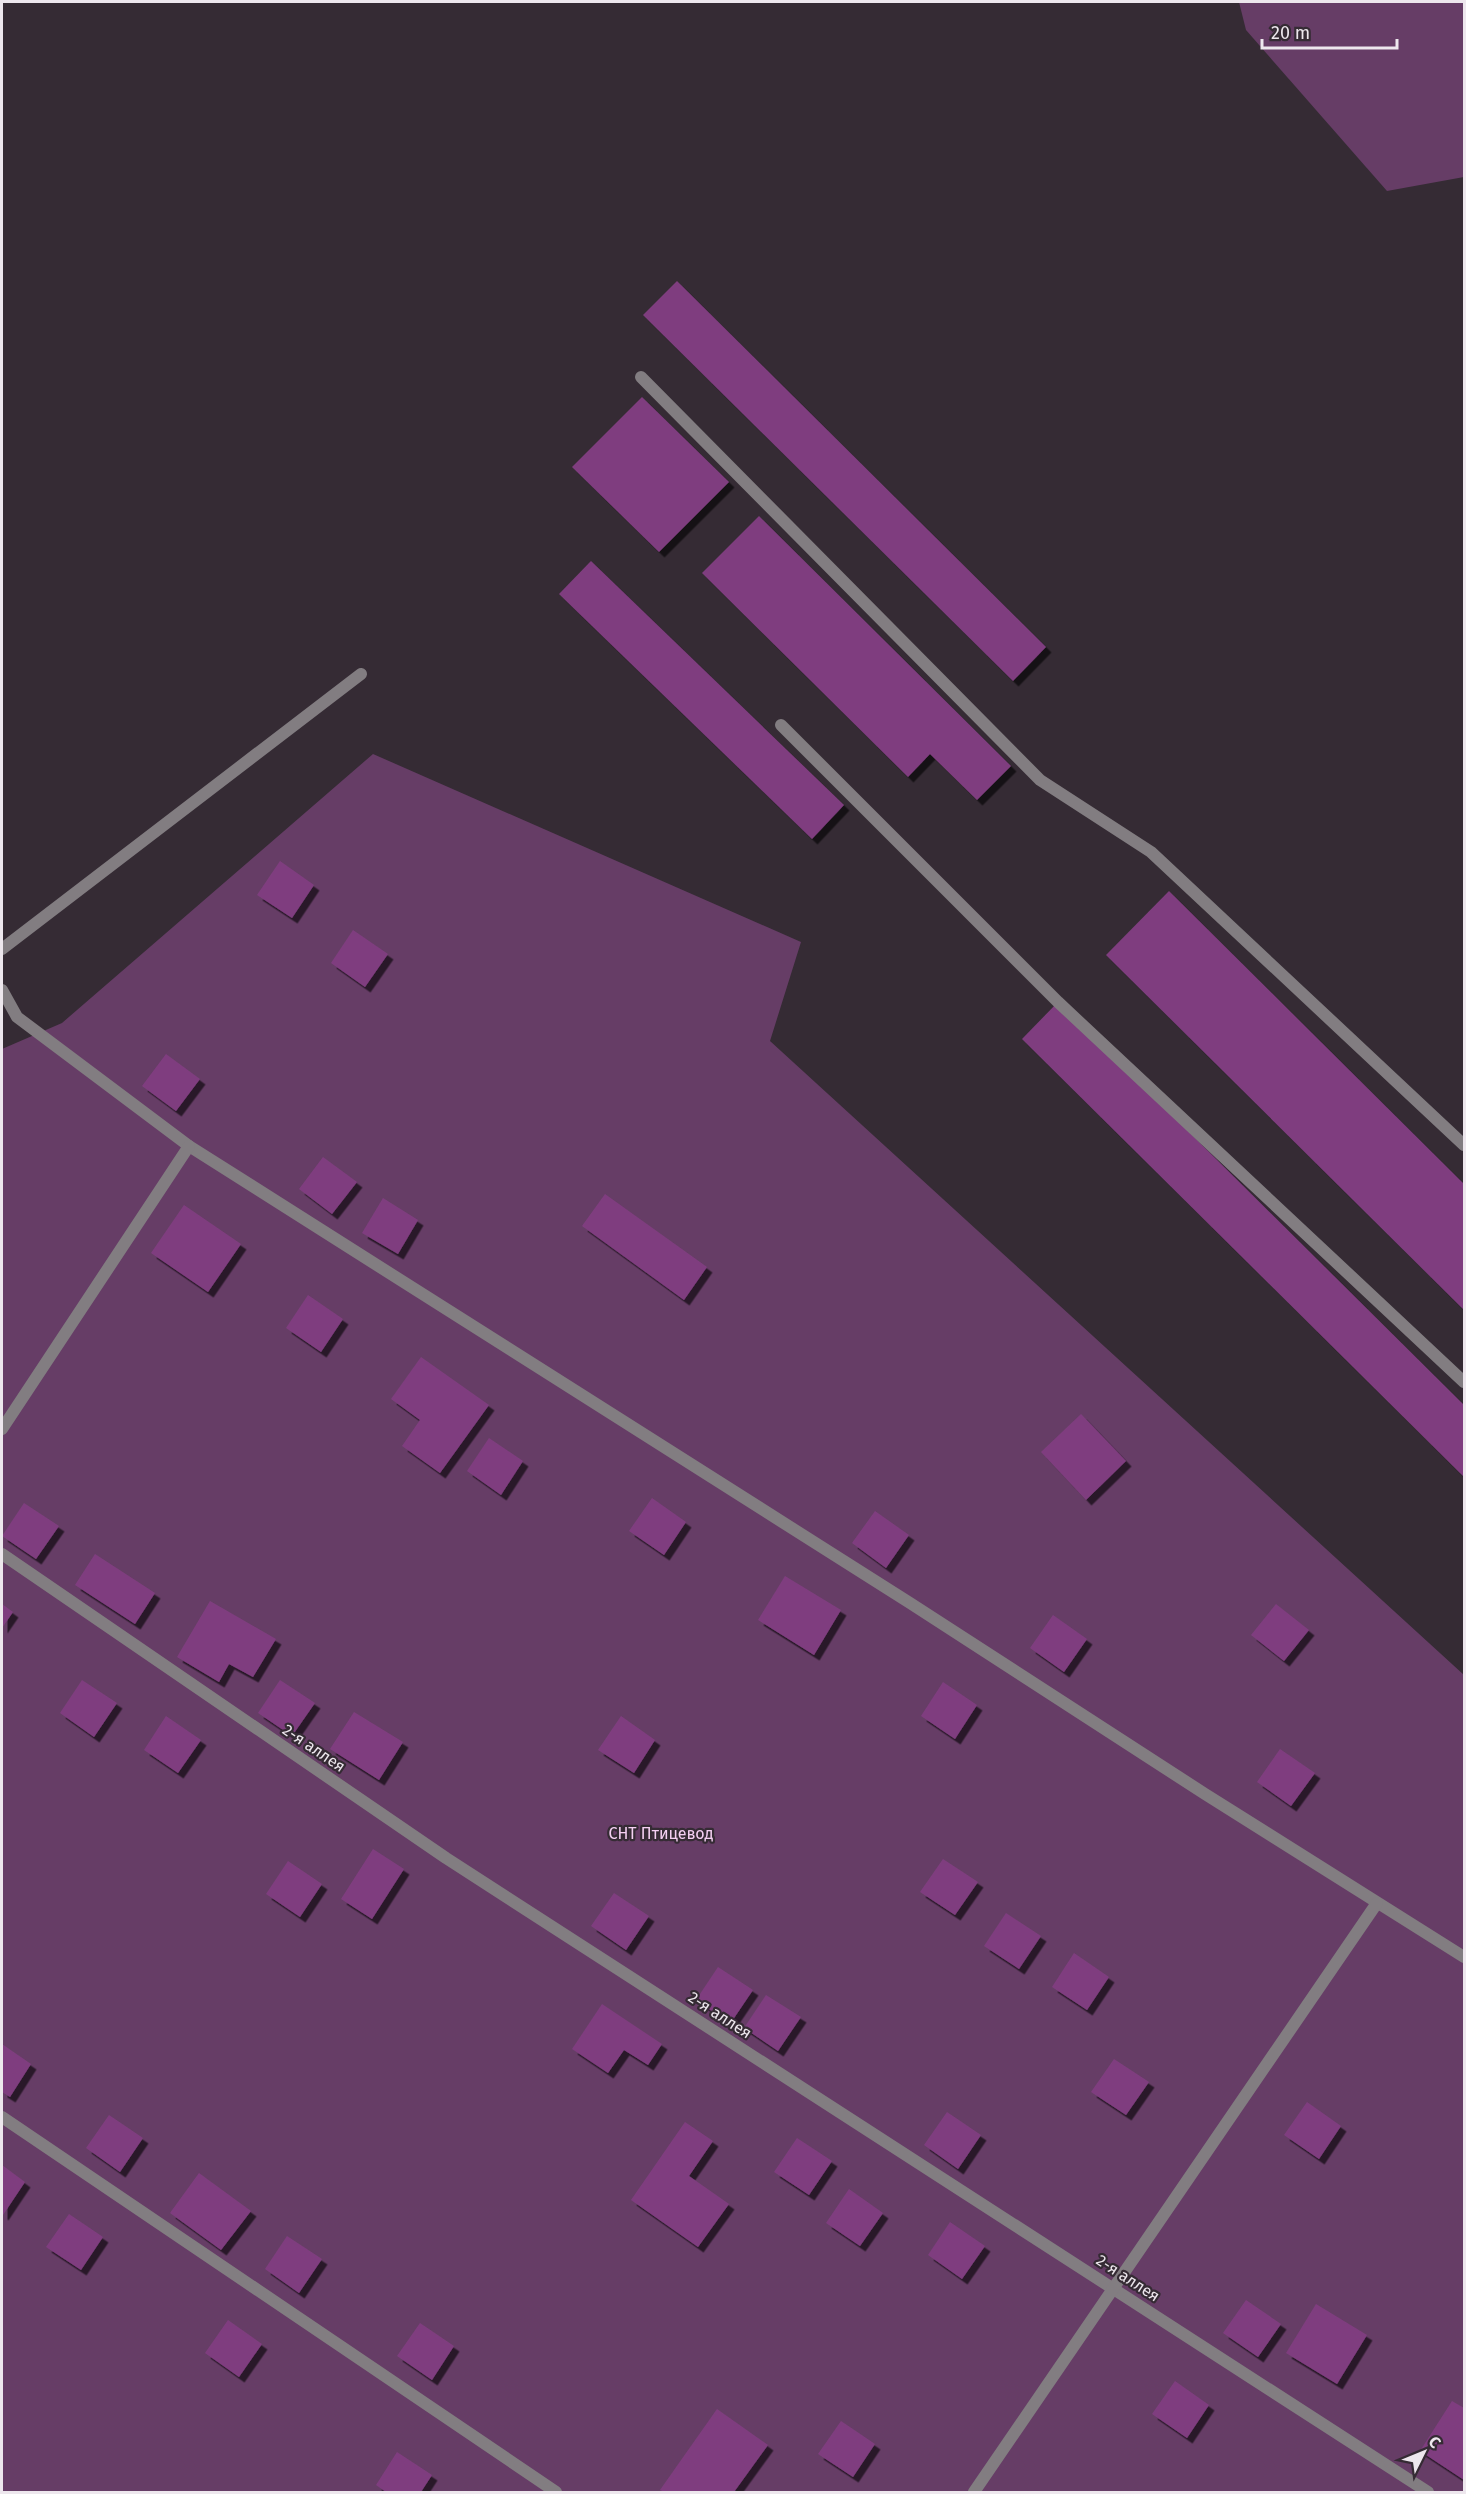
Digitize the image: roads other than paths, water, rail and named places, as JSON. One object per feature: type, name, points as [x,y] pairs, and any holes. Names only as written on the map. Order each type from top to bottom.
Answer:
[{"type":"lane","points":[[641,377],[1040,780],[1151,852],[1464,1144]]},
{"type":"lane","points":[[2,949],[361,674]]},
{"type":"lane","points":[[781,725],[1058,1002],[1464,1382]]},
{"type":"lane","points":[[2,990],[17,1017],[189,1146],[900,1596],[1195,1788],[1464,1958]]},
{"type":"lane","points":[[2,1429],[189,1146]]},
{"type":"lane","name":"2-я аллея","points":[[2,1554],[446,1858],[1428,2493]]},
{"type":"lane","points":[[974,2493],[1377,1903]]},
{"type":"lane","points":[[2,2117],[556,2493]]},
{"type":"park label","name":"СНТ Птицевод","points":[[661,1833]]}]
